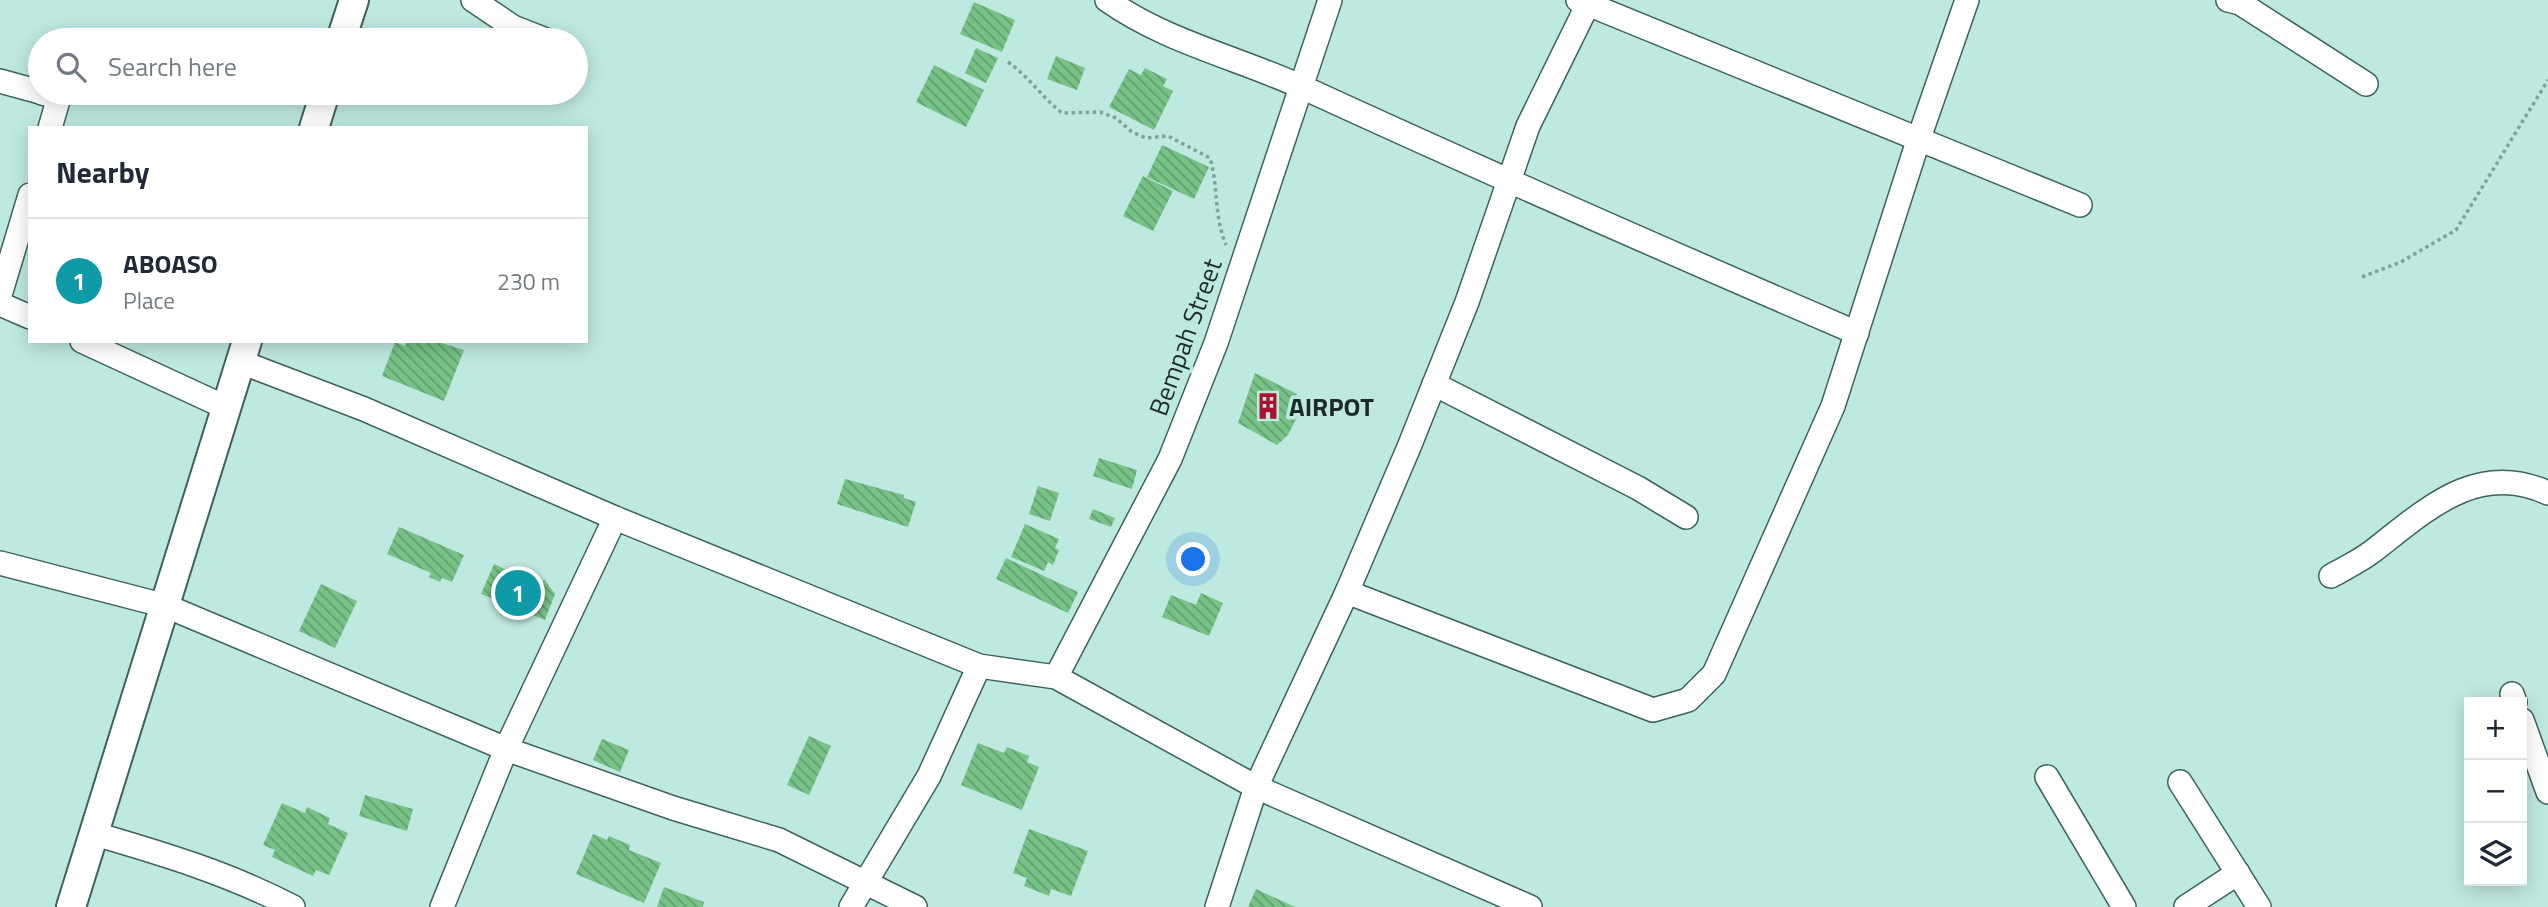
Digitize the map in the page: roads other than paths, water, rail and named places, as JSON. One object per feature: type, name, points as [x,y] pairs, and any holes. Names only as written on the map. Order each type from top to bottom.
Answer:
[{"type":"street","points":[[345,28],[354,0]]},
{"type":"street","points":[[472,0],[515,28]]},
{"type":"street","points":[[1107,0],[1137,22],[1300,86],[1508,183],[1857,333]]},
{"type":"street","name":"Bempah Street","points":[[1056,677],[1170,458],[1216,343],[1330,0]]},
{"type":"street","points":[[1346,592],[1653,710],[1688,700],[1714,674],[1833,406],[1919,138],[1967,0]]},
{"type":"street","points":[[2228,0],[2240,3],[2366,84]]},
{"type":"street","points":[[1217,907],[1256,787],[1346,592],[1434,384],[1528,126],[1585,1],[2080,205]]},
{"type":"street","points":[[0,81],[28,89]]},
{"type":"street","points":[[51,126],[57,105]]},
{"type":"street","points":[[315,126],[321,105]]},
{"type":"street","points":[[0,295],[28,202]]},
{"type":"street","points":[[0,304],[28,316]]},
{"type":"street","points":[[86,343],[227,408]]},
{"type":"street","points":[[71,907],[244,352],[376,414],[615,519],[979,666],[1056,677],[1256,787],[1530,907]]},
{"type":"street","points":[[1434,384],[1638,488],[1686,517]]},
{"type":"street","points":[[2331,576],[2371,553],[2424,510],[2458,491],[2483,484],[2505,482],[2528,484],[2548,493]]},
{"type":"street","points":[[442,907],[506,749],[615,519]]},
{"type":"street","points":[[0,563],[166,606],[506,749],[673,808],[779,840],[915,907]]},
{"type":"street","points":[[851,907],[929,776],[979,666]]},
{"type":"street","points":[[2527,734],[2548,792]]},
{"type":"street","points":[[2047,777],[2124,907]]},
{"type":"street","points":[[2180,782],[2259,907]]},
{"type":"street","points":[[95,834],[249,884],[293,907]]},
{"type":"street","points":[[2186,907],[2238,873]]},
{"type":"place","name":"AIRPOT","points":[[1268,406]]},
{"type":"place","name":"ABOASO","points":[[518,593]]}]
